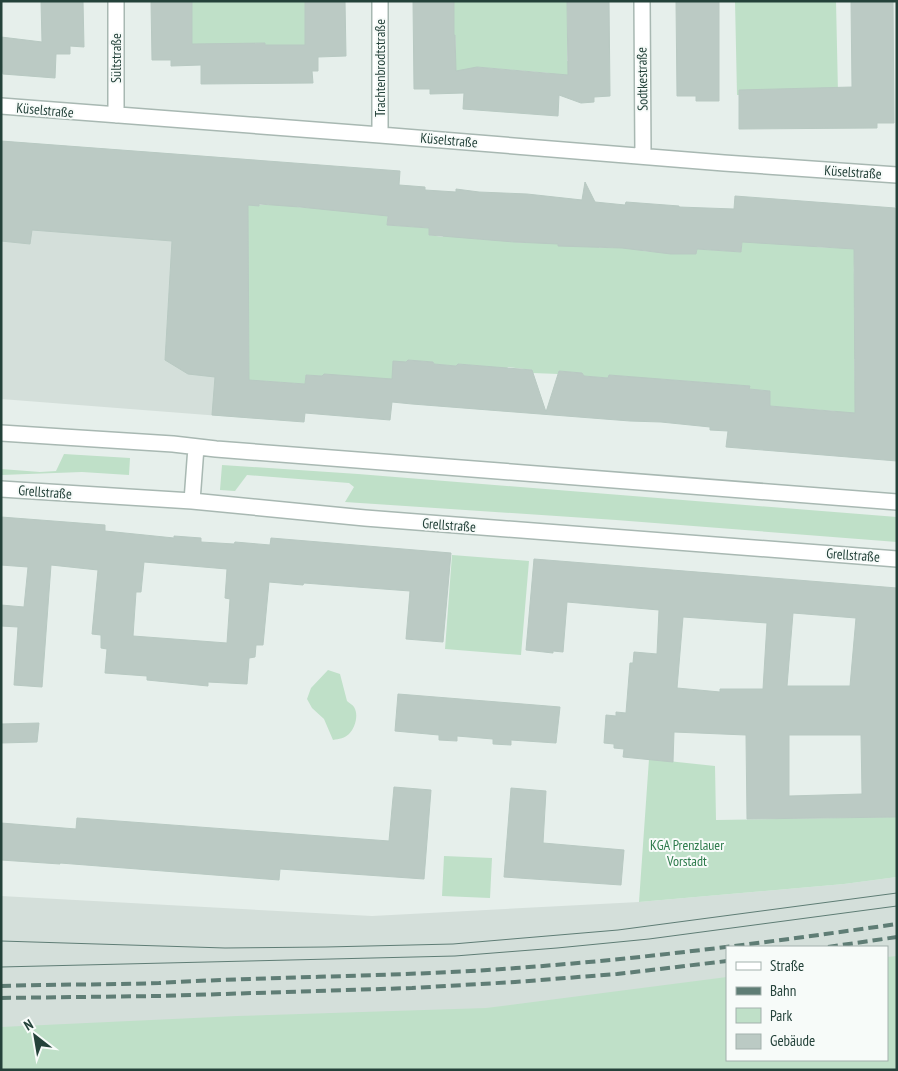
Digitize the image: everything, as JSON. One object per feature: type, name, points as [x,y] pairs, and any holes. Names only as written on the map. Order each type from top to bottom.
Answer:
[{"type":"street","name":"Sültstraße","points":[[116,1],[116,115]]},
{"type":"street","name":"Trachtenbrodtstraße","points":[[380,1],[380,134]]},
{"type":"street","name":"Sodtkestraße","points":[[642,1],[643,156]]},
{"type":"street","name":"Küselstraße","points":[[1,106],[897,174]]},
{"type":"street","points":[[1,433],[173,444],[897,502]]},
{"type":"street","points":[[192,501],[196,447]]},
{"type":"street","name":"Grellstraße","points":[[1,489],[192,501],[365,518],[897,558]]},
{"type":"shaded area","points":[[1,141],[259,160],[260,419],[1,399]]},
{"type":"shaded area","points":[[897,877],[897,1018],[888,1019],[888,946],[726,946],[726,1025],[1,1053],[1,896],[372,916],[639,902],[844,884]]},
{"type":"green space","points":[[192,1],[305,1],[305,47],[265,47],[264,43],[208,44],[188,50],[192,37]]},
{"type":"green space","points":[[454,1],[567,1],[567,61],[574,61],[575,80],[549,73],[477,67],[469,71],[448,71],[456,49],[455,35],[448,34],[448,5],[454,5]]},
{"type":"green space","points":[[735,1],[836,1],[838,93],[737,95]]},
{"type":"green space","points":[[270,199],[298,202],[297,207],[309,208],[310,202],[388,209],[387,225],[429,228],[429,235],[443,237],[444,229],[471,238],[485,240],[485,233],[514,242],[527,243],[528,236],[600,241],[599,248],[613,248],[614,242],[642,244],[642,251],[696,254],[697,249],[741,252],[743,235],[817,241],[817,247],[831,248],[857,245],[854,268],[857,307],[854,308],[854,335],[857,359],[854,359],[855,384],[858,386],[858,411],[854,416],[835,411],[770,406],[770,391],[749,389],[749,386],[661,379],[635,380],[634,377],[609,375],[608,378],[559,371],[558,374],[533,373],[532,370],[508,367],[506,370],[483,368],[482,366],[458,364],[456,366],[408,360],[392,382],[324,374],[322,376],[306,375],[305,384],[249,380],[248,205],[269,205]]},
{"type":"green space","points":[[64,454],[130,458],[129,475],[82,472],[1,475],[1,469],[40,472],[56,471]]},
{"type":"green space","points":[[222,465],[897,517],[897,542],[616,520],[345,502],[354,487],[349,483],[247,475],[235,491],[220,490]]},
{"type":"green space","points":[[452,555],[529,561],[521,655],[445,649]]},
{"type":"green space","points":[[328,670],[340,674],[347,701],[353,706],[356,714],[355,725],[349,734],[333,740],[324,719],[312,708],[307,699],[311,688]]},
{"type":"green space","name":"KGA Prenzlauer Vorstadt","points":[[649,759],[715,766],[716,820],[897,817],[897,877],[844,884],[639,902]]},
{"type":"green space","points":[[444,856],[492,858],[490,898],[442,896]]},
{"type":"green space","points":[[897,956],[897,1070],[1,1070],[1,1027],[237,1016],[486,1008],[726,977],[726,1061],[888,1061],[888,957]]},
{"type":"building","points":[[41,1],[83,1],[84,47],[70,46],[70,54],[56,54],[55,78],[3,74],[1,37],[42,42]]},
{"type":"building","points":[[151,1],[192,1],[192,44],[265,43],[265,45],[305,45],[305,1],[345,1],[346,56],[318,57],[318,71],[312,71],[313,83],[201,84],[201,65],[171,66],[171,60],[152,60]]},
{"type":"building","points":[[413,1],[454,1],[456,71],[477,67],[568,75],[567,1],[609,1],[610,96],[594,97],[594,102],[581,103],[559,95],[558,116],[463,109],[464,93],[430,94],[430,89],[414,89]]},
{"type":"building","points":[[676,1],[719,1],[719,101],[696,101],[696,96],[677,96]]},
{"type":"building","points":[[851,1],[893,1],[894,123],[877,123],[877,128],[739,129],[739,90],[852,87]]},
{"type":"building","points":[[1,141],[400,171],[399,185],[425,187],[425,190],[456,192],[456,189],[582,200],[585,182],[595,202],[625,205],[626,202],[679,207],[734,209],[735,196],[895,208],[897,461],[726,447],[728,431],[710,430],[710,427],[392,402],[390,420],[305,413],[304,422],[212,415],[215,377],[188,374],[165,360],[172,241],[32,230],[30,244],[1,241]],"holes":[[[248,205],[300,207],[388,216],[387,225],[429,228],[429,235],[558,244],[558,246],[622,248],[671,254],[696,254],[697,249],[741,252],[742,242],[854,249],[855,413],[770,406],[770,391],[749,389],[750,386],[609,375],[608,378],[559,371],[546,412],[532,370],[458,364],[456,366],[408,360],[406,362],[393,361],[392,379],[324,374],[322,376],[306,375],[305,384],[249,380]]]},
{"type":"building","points":[[1,517],[105,525],[105,531],[174,538],[174,536],[201,538],[201,542],[270,545],[271,538],[451,553],[443,642],[406,639],[410,591],[269,582],[263,645],[256,645],[255,657],[249,658],[247,684],[208,682],[208,686],[147,680],[147,676],[105,673],[107,649],[101,648],[101,635],[92,634],[98,570],[51,565],[42,687],[14,685],[18,627],[1,626],[1,605],[24,607],[28,567],[1,565]],"holes":[[[144,562],[227,569],[225,598],[230,599],[227,643],[133,636],[136,592],[141,592]]]},
{"type":"building","points":[[534,559],[897,588],[897,817],[747,819],[746,735],[674,732],[673,762],[623,757],[624,749],[614,748],[614,744],[604,743],[606,715],[616,716],[616,712],[626,713],[630,663],[633,663],[634,652],[657,654],[659,610],[567,602],[563,652],[553,651],[553,653],[526,650]],"holes":[[[793,613],[856,618],[850,686],[787,686]],[[683,617],[767,623],[763,689],[720,689],[720,692],[677,688]],[[789,735],[861,735],[862,794],[789,796]]]},
{"type":"building","points":[[398,694],[560,707],[556,743],[511,740],[511,745],[493,744],[493,739],[457,736],[457,741],[439,740],[439,735],[395,731]]},
{"type":"building","points":[[39,723],[37,742],[1,743],[1,724]]},
{"type":"building","points":[[394,787],[431,790],[424,879],[280,869],[279,880],[1,860],[1,823],[76,829],[77,818],[389,841]]},
{"type":"building","points":[[511,788],[546,791],[543,843],[624,850],[621,885],[504,877]]},
{"type":"tram line","points":[[1,941],[225,948],[453,944],[618,930],[897,893]]},
{"type":"tram line","points":[[1,967],[455,956],[649,939],[897,906]]},
{"type":"railway","points":[[730,946],[897,924]]},
{"type":"railway","points":[[835,946],[897,937]]},
{"type":"railway","points":[[1,986],[159,983],[427,973],[611,960],[726,946]]},
{"type":"railway","points":[[1,998],[160,996],[412,988],[617,974],[726,961]]}]
